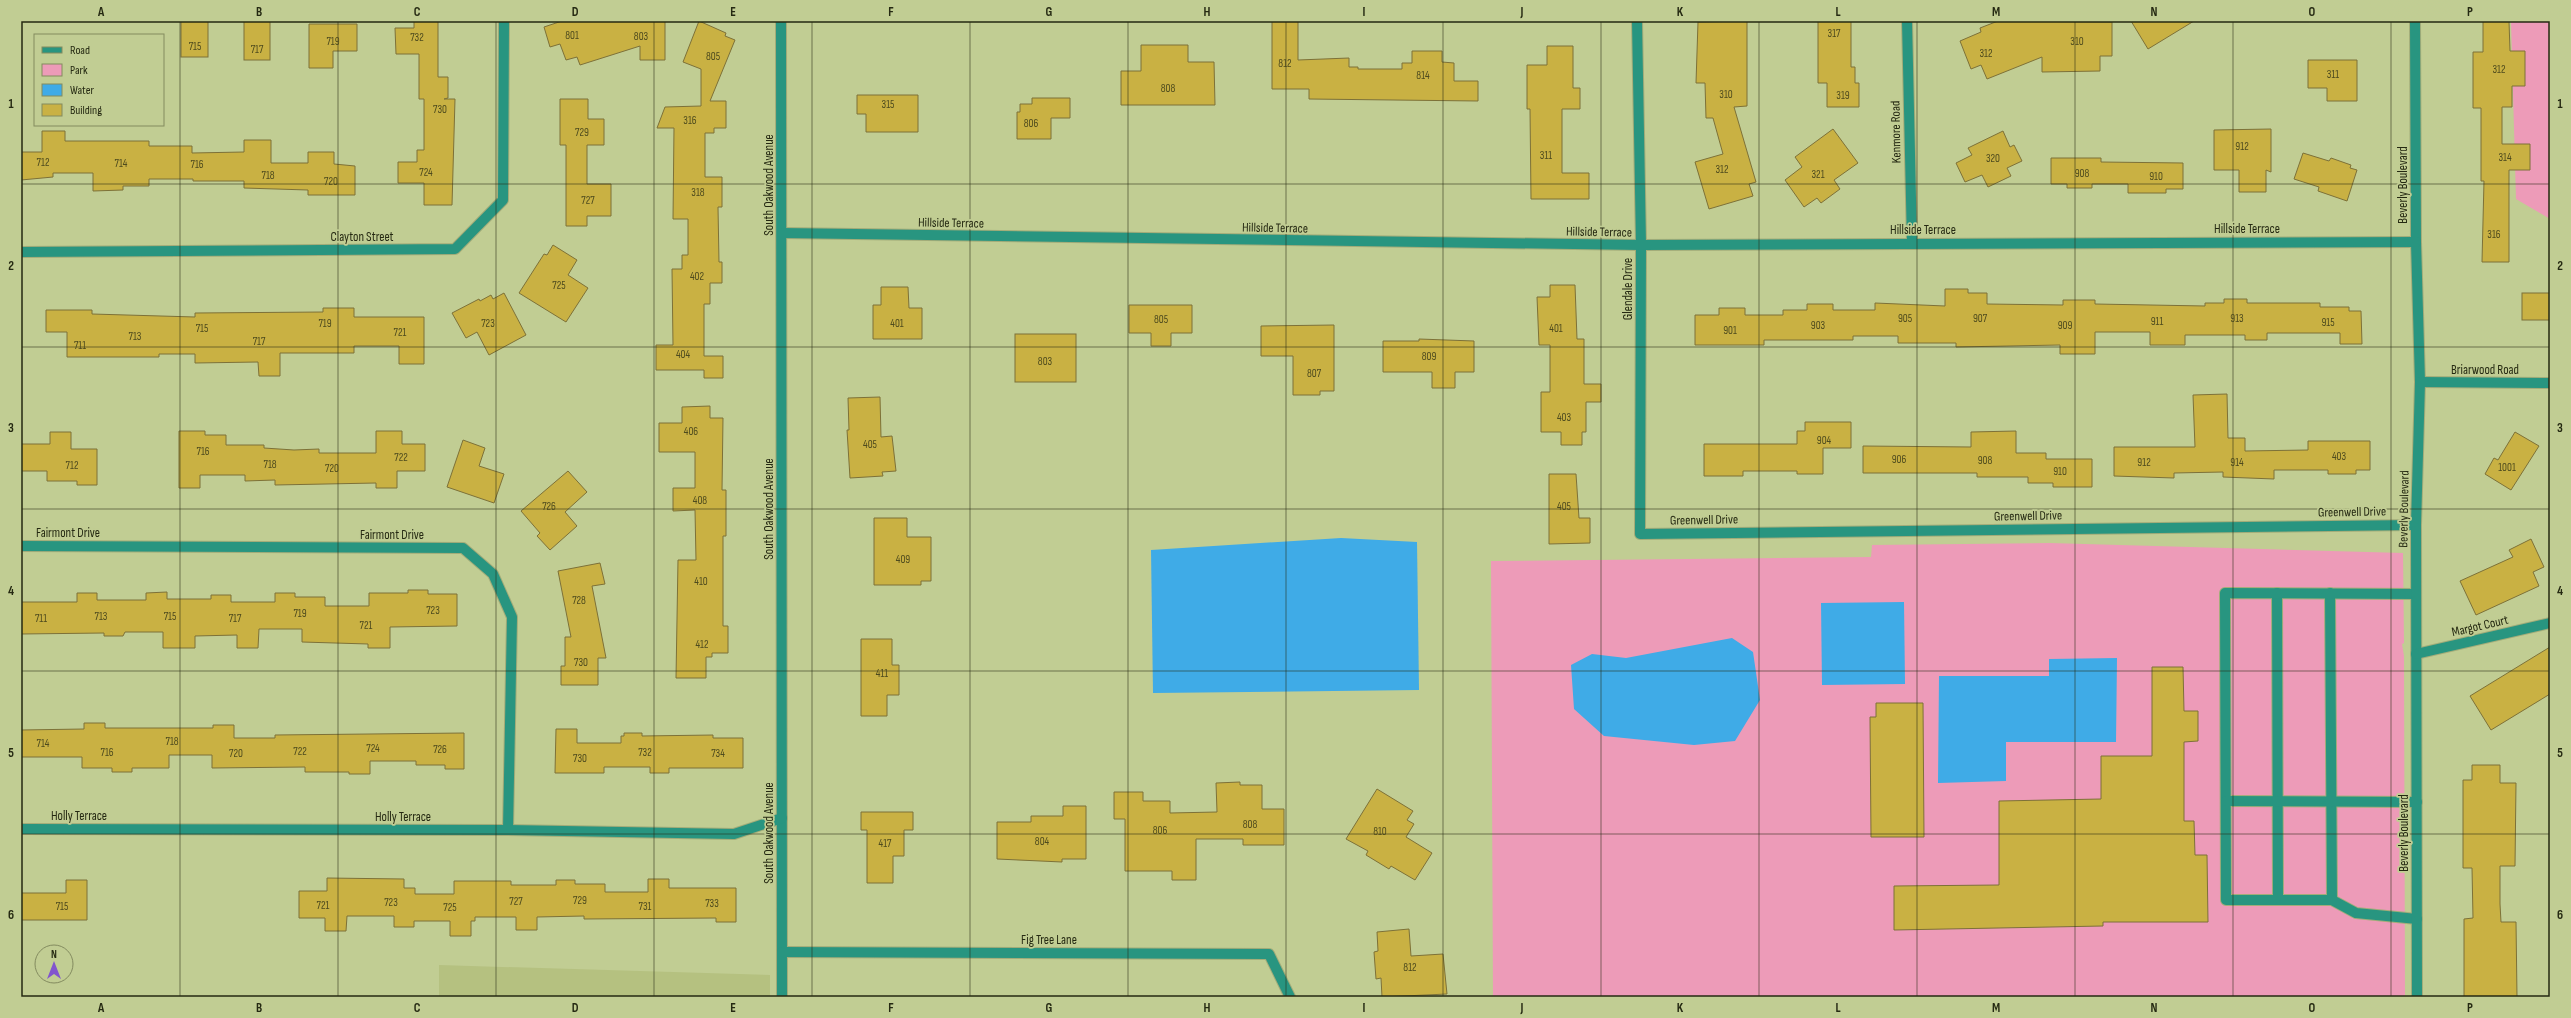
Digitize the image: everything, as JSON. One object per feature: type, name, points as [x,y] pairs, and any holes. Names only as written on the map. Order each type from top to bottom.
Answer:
[{"type":"street","name":"Clayton Street","points":[[21,252],[455,249],[503,200],[504,21]]},
{"type":"street","name":"South Oakwood Avenue","points":[[781,21],[782,997]]},
{"type":"street","name":"Glendale Drive","points":[[1637,21],[1641,246],[1640,534]]},
{"type":"street","name":"Kenmore Road","points":[[1907,21],[1912,243]]},
{"type":"street","name":"Beverly Boulevard","points":[[2415,21],[2416,242],[2420,382],[2416,525],[2417,997]]},
{"type":"street","name":"Hillside Terrace","points":[[782,233],[1641,246],[1912,243],[2416,242]]},
{"type":"street","name":"Briarwood Road","points":[[2420,382],[2550,383]]},
{"type":"street","name":"Greenwell Drive","points":[[1640,534],[2416,525]]},
{"type":"street","name":"Fairmont Drive","points":[[21,546],[463,548],[493,574],[512,617],[508,830]]},
{"type":"street","points":[[2416,594],[2225,593],[2226,900],[2332,900],[2356,913],[2417,919]]},
{"type":"street","points":[[2277,593],[2278,900]]},
{"type":"street","points":[[2330,594],[2332,900]]},
{"type":"street","name":"Margot Court","points":[[2416,654],[2550,623]]},
{"type":"street","points":[[2226,801],[2417,802]]},
{"type":"street","name":"Holly Terrace","points":[[21,829],[508,830],[734,834],[782,818]]},
{"type":"street","name":"Fig Tree Lane","points":[[782,952],[1269,954],[1290,997]]},
{"type":"shaded area","points":[[439,965],[770,975],[770,997],[439,997]]},
{"type":"green space","points":[[2511,21],[2550,21],[2550,219],[2516,199]]},
{"type":"green space","points":[[2049,543],[2403,553],[2404,643],[2402,644],[2404,656],[2405,997],[1493,997],[1491,561],[1871,557],[1872,545]]},
{"type":"water","points":[[1341,538],[1417,542],[1419,690],[1153,693],[1151,550]]},
{"type":"water","points":[[1904,602],[1905,684],[1822,685],[1821,603]]},
{"type":"water","points":[[1732,638],[1753,652],[1760,700],[1735,741],[1694,745],[1604,736],[1574,709],[1571,665],[1592,654],[1626,658]]},
{"type":"water","points":[[2117,658],[2116,742],[2006,742],[2006,781],[1938,783],[1939,676],[2049,676],[2049,659]]},
{"type":"building","points":[[181,21],[208,21],[208,57],[181,57]]},
{"type":"building","points":[[244,21],[270,21],[270,60],[244,60]]},
{"type":"building","points":[[414,21],[438,21],[438,77],[448,77],[448,98],[444,99],[455,99],[452,205],[424,205],[424,183],[398,183],[398,162],[417,162],[417,150],[424,150],[424,99],[419,99],[419,54],[396,54],[395,28],[414,28]]},
{"type":"building","points":[[562,21],[665,21],[665,60],[640,60],[640,46],[580,65],[577,57],[566,60],[560,44],[550,47],[544,27]]},
{"type":"building","points":[[699,21],[726,33],[725,36],[735,40],[710,101],[726,101],[726,128],[714,128],[714,133],[705,133],[705,177],[722,177],[722,207],[718,207],[719,262],[722,262],[722,283],[710,283],[710,304],[704,304],[704,356],[723,356],[723,378],[704,378],[704,370],[656,370],[656,345],[673,345],[672,269],[682,269],[682,255],[688,255],[688,219],[673,219],[674,128],[657,128],[665,107],[701,106],[701,69],[683,62]]},
{"type":"building","points":[[1272,21],[1298,21],[1298,60],[1349,58],[1349,67],[1358,67],[1358,69],[1402,69],[1402,63],[1412,63],[1412,51],[1442,51],[1442,62],[1454,63],[1454,81],[1478,81],[1478,101],[1309,99],[1309,89],[1272,89]]},
{"type":"building","points":[[1747,21],[1747,106],[1734,107],[1756,182],[1749,184],[1753,196],[1709,209],[1695,162],[1723,154],[1713,118],[1706,118],[1705,83],[1696,83],[1698,22]]},
{"type":"building","points":[[1818,21],[1851,21],[1851,67],[1855,67],[1855,83],[1859,83],[1859,107],[1827,107],[1827,83],[1818,83]]},
{"type":"building","points":[[1998,21],[2112,22],[2112,56],[2100,56],[2100,71],[2042,72],[2042,57],[1987,79],[1981,65],[1971,69],[1960,41],[1981,32],[1980,28]]},
{"type":"building","points":[[2131,21],[2194,21],[2148,49]]},
{"type":"building","points":[[2483,21],[2509,21],[2510,51],[2525,51],[2525,86],[2512,86],[2512,107],[2502,107],[2502,144],[2530,144],[2530,170],[2509,170],[2509,262],[2482,262],[2484,181],[2481,181],[2481,108],[2473,108],[2473,52],[2483,52]]},
{"type":"building","points":[[309,24],[357,24],[357,51],[333,51],[333,68],[309,68]]},
{"type":"building","points":[[1141,45],[1188,45],[1188,62],[1214,62],[1215,105],[1121,105],[1121,71],[1141,71]]},
{"type":"building","points":[[1547,46],[1573,46],[1573,88],[1580,88],[1580,109],[1562,109],[1562,173],[1589,173],[1589,199],[1531,199],[1530,109],[1527,109],[1527,65],[1547,65]]},
{"type":"building","points":[[2308,60],[2357,60],[2357,101],[2327,101],[2327,88],[2308,88]]},
{"type":"building","points":[[857,95],[918,95],[918,132],[866,132],[866,114],[857,114]]},
{"type":"building","points":[[1032,98],[1070,98],[1070,118],[1051,118],[1051,139],[1017,139],[1017,112],[1020,112],[1020,104],[1032,104]]},
{"type":"building","points":[[560,99],[588,99],[588,119],[604,119],[604,145],[587,145],[587,184],[611,184],[611,216],[587,216],[587,226],[566,226],[566,145],[560,145]]},
{"type":"building","points":[[1833,129],[1858,163],[1834,180],[1840,189],[1821,203],[1817,198],[1804,207],[1785,180],[1802,167],[1795,157]]},
{"type":"building","points":[[2271,129],[2271,172],[2266,170],[2266,192],[2239,192],[2239,170],[2214,170],[2214,130]]},
{"type":"building","points":[[42,131],[65,131],[65,141],[149,141],[149,146],[192,146],[192,153],[244,152],[244,140],[271,140],[271,163],[308,163],[308,152],[334,152],[334,164],[355,166],[355,195],[308,195],[308,190],[244,188],[244,181],[193,181],[193,179],[149,179],[149,186],[123,186],[123,190],[93,191],[93,173],[53,173],[53,177],[21,180],[21,152],[42,152]]},
{"type":"building","points":[[2003,131],[2010,147],[2014,145],[2022,161],[2007,168],[2011,176],[1988,187],[1982,175],[1965,182],[1956,163],[1972,155],[1968,148]]},
{"type":"building","points":[[2303,153],[2329,161],[2331,158],[2351,165],[2350,168],[2357,170],[2347,201],[2318,191],[2319,187],[2294,179]]},
{"type":"building","points":[[2051,158],[2101,158],[2101,162],[2183,163],[2183,189],[2166,189],[2166,193],[2128,193],[2128,184],[2092,184],[2092,188],[2067,188],[2067,184],[2051,184]]},
{"type":"building","points":[[553,245],[577,260],[568,275],[588,288],[566,322],[519,293],[544,254],[547,255]]},
{"type":"building","points":[[1550,285],[1575,285],[1577,339],[1584,339],[1584,384],[1601,384],[1601,402],[1586,402],[1586,432],[1582,432],[1582,445],[1561,445],[1561,432],[1541,432],[1541,392],[1550,392],[1550,345],[1539,345],[1537,297],[1550,297]]},
{"type":"building","points":[[881,287],[908,287],[909,308],[922,308],[922,339],[873,339],[873,305],[881,305]]},
{"type":"building","points":[[1945,289],[1968,289],[1968,293],[1987,293],[1987,304],[2063,305],[2063,300],[2095,300],[2095,304],[2205,306],[2205,303],[2224,303],[2224,299],[2247,299],[2247,303],[2320,303],[2320,307],[2349,307],[2349,311],[2361,311],[2362,344],[2340,344],[2340,333],[2267,333],[2267,340],[2245,340],[2245,335],[2185,335],[2185,345],[2150,345],[2150,332],[2095,332],[2095,354],[2060,354],[2060,345],[1956,347],[1956,343],[1898,343],[1898,336],[1853,336],[1853,340],[1764,340],[1764,345],[1695,345],[1695,315],[1719,315],[1719,308],[1745,308],[1745,315],[1783,315],[1783,310],[1807,310],[1807,304],[1833,304],[1833,310],[1875,310],[1875,303],[1945,306]]},
{"type":"building","points":[[504,293],[526,335],[489,355],[477,332],[466,338],[452,313],[479,299],[480,301],[491,295],[493,299]]},
{"type":"building","points":[[2522,293],[2550,293],[2550,320],[2522,320]]},
{"type":"building","points":[[1129,305],[1192,305],[1192,333],[1171,333],[1171,346],[1151,346],[1151,333],[1129,333]]},
{"type":"building","points":[[323,308],[354,308],[354,317],[424,317],[424,364],[399,364],[399,346],[354,346],[354,353],[280,353],[280,376],[259,376],[258,362],[195,363],[195,354],[159,354],[159,357],[67,357],[67,332],[46,332],[46,310],[92,310],[92,314],[195,317],[195,313],[323,312]]},
{"type":"building","points":[[1334,325],[1334,391],[1320,391],[1320,395],[1293,395],[1293,356],[1261,356],[1261,326]]},
{"type":"building","points":[[1015,334],[1076,334],[1076,382],[1015,382]]},
{"type":"building","points":[[1419,339],[1474,341],[1474,372],[1455,372],[1455,388],[1432,388],[1432,372],[1383,372],[1383,341],[1419,341]]},
{"type":"building","points":[[2227,394],[2228,438],[2245,438],[2245,451],[2308,450],[2308,441],[2370,441],[2370,470],[2356,470],[2356,474],[2328,474],[2328,470],[2274,470],[2274,479],[2223,477],[2223,472],[2174,473],[2174,478],[2114,476],[2114,447],[2195,447],[2193,395]]},
{"type":"building","points":[[880,397],[881,437],[892,436],[896,471],[882,472],[883,476],[850,478],[847,430],[849,430],[848,398]]},
{"type":"building","points":[[710,406],[710,418],[723,418],[722,490],[726,490],[726,536],[723,536],[723,626],[728,626],[728,653],[712,653],[712,657],[706,657],[706,678],[676,678],[678,560],[696,560],[695,510],[673,511],[673,488],[695,488],[695,452],[659,452],[659,423],[682,423],[682,407]]},
{"type":"building","points":[[1805,422],[1851,422],[1851,448],[1823,448],[1823,474],[1797,474],[1797,471],[1743,471],[1743,476],[1704,476],[1704,444],[1797,444],[1797,431],[1805,431]]},
{"type":"building","points":[[179,431],[205,431],[205,435],[226,435],[226,445],[264,445],[264,448],[294,450],[319,449],[319,453],[376,453],[376,431],[402,431],[402,444],[425,444],[425,471],[397,471],[397,488],[376,488],[376,483],[275,485],[275,480],[245,481],[245,475],[200,475],[200,488],[179,488]]},
{"type":"building","points":[[2016,431],[2016,453],[2046,453],[2046,459],[2092,459],[2092,487],[2053,487],[2053,483],[2028,483],[2028,477],[1977,477],[1977,473],[1863,473],[1863,446],[1971,447],[1971,432]]},
{"type":"building","points":[[50,432],[71,432],[71,449],[97,449],[97,485],[77,485],[77,481],[47,481],[47,471],[21,471],[21,444],[50,444]]},
{"type":"building","points":[[2515,432],[2539,446],[2511,490],[2485,474],[2494,458],[2498,460]]},
{"type":"building","points":[[463,440],[485,448],[479,466],[504,474],[494,503],[447,487]]},
{"type":"building","points":[[568,471],[587,492],[565,512],[577,526],[550,550],[537,536],[540,533],[521,511]]},
{"type":"building","points":[[1549,474],[1576,474],[1579,518],[1590,518],[1590,543],[1549,544]]},
{"type":"building","points":[[874,518],[907,518],[907,537],[931,537],[931,581],[921,581],[921,585],[874,585]]},
{"type":"building","points":[[2531,539],[2544,567],[2533,572],[2539,586],[2476,615],[2460,581],[2513,557],[2509,550]]},
{"type":"building","points":[[600,563],[605,584],[592,586],[606,658],[598,658],[598,685],[561,685],[561,666],[565,666],[565,637],[571,637],[558,571]]},
{"type":"building","points":[[408,590],[428,590],[428,594],[457,594],[457,626],[390,627],[390,648],[368,648],[368,644],[302,642],[302,629],[259,629],[258,648],[237,648],[237,635],[195,636],[195,648],[163,648],[163,632],[125,632],[123,636],[104,636],[104,633],[21,634],[21,602],[77,602],[77,593],[97,593],[97,600],[146,600],[146,593],[167,592],[167,599],[211,599],[211,595],[231,595],[231,602],[275,602],[275,593],[295,593],[295,597],[325,597],[325,606],[369,606],[369,593],[408,593]]},
{"type":"building","points":[[861,639],[892,639],[892,665],[899,665],[899,695],[887,695],[887,716],[861,716]]},
{"type":"building","points":[[2550,647],[2550,694],[2491,730],[2470,696]]},
{"type":"building","points":[[2152,667],[2183,667],[2184,711],[2198,711],[2198,741],[2184,742],[2184,821],[2194,821],[2195,855],[2207,855],[2208,922],[2103,922],[2103,926],[1894,930],[1894,886],[1999,885],[1999,801],[2101,799],[2101,756],[2152,756]]},
{"type":"building","points":[[1876,703],[1923,703],[1924,837],[1871,837],[1870,717],[1876,717]]},
{"type":"building","points":[[84,723],[105,723],[105,728],[213,728],[213,725],[234,725],[234,738],[275,738],[275,735],[464,733],[464,769],[445,769],[445,765],[416,765],[416,761],[370,761],[370,774],[349,774],[349,772],[305,772],[305,767],[212,768],[212,755],[169,755],[169,768],[132,768],[132,772],[112,772],[112,768],[82,768],[82,757],[21,757],[21,730],[84,729]]},
{"type":"building","points":[[556,729],[577,729],[577,743],[621,743],[621,736],[624,736],[624,733],[642,733],[642,736],[713,735],[713,738],[743,738],[743,768],[669,768],[669,773],[650,773],[650,767],[604,767],[604,773],[555,773]]},
{"type":"building","points":[[2472,765],[2500,765],[2500,783],[2516,783],[2515,866],[2500,866],[2500,904],[2501,922],[2516,922],[2517,997],[2464,997],[2464,919],[2473,918],[2472,868],[2463,868],[2463,780],[2472,780]]},
{"type":"building","points":[[1240,782],[1240,785],[1262,785],[1262,809],[1284,809],[1284,845],[1243,845],[1243,839],[1196,839],[1196,880],[1172,880],[1172,871],[1125,871],[1125,819],[1114,819],[1114,792],[1143,792],[1143,801],[1170,801],[1170,813],[1217,812],[1216,783]]},
{"type":"building","points":[[1377,789],[1413,811],[1407,820],[1414,824],[1406,837],[1432,853],[1415,880],[1391,866],[1389,869],[1366,855],[1368,851],[1346,839]]},
{"type":"building","points":[[1063,806],[1086,806],[1086,859],[1062,859],[1062,862],[997,859],[997,822],[1031,822],[1031,816],[1063,816]]},
{"type":"building","points":[[861,812],[913,812],[913,830],[904,830],[904,856],[893,856],[893,883],[867,883],[867,830],[861,830]]},
{"type":"building","points":[[327,878],[404,879],[404,888],[415,888],[415,894],[454,894],[454,881],[511,881],[511,885],[556,885],[556,880],[575,880],[575,884],[605,884],[605,892],[648,892],[648,879],[669,879],[669,888],[736,888],[736,922],[716,922],[716,918],[584,919],[584,916],[537,917],[537,930],[516,930],[516,917],[475,917],[475,921],[471,921],[471,936],[450,936],[450,921],[414,921],[414,927],[394,927],[394,916],[347,916],[346,931],[325,931],[325,918],[299,918],[299,891],[327,891]]},
{"type":"building","points":[[66,880],[87,880],[87,920],[21,920],[21,893],[66,893]]},
{"type":"building","points":[[1409,929],[1411,956],[1443,954],[1447,994],[1382,997],[1381,978],[1376,979],[1374,952],[1378,951],[1377,932]]}]
